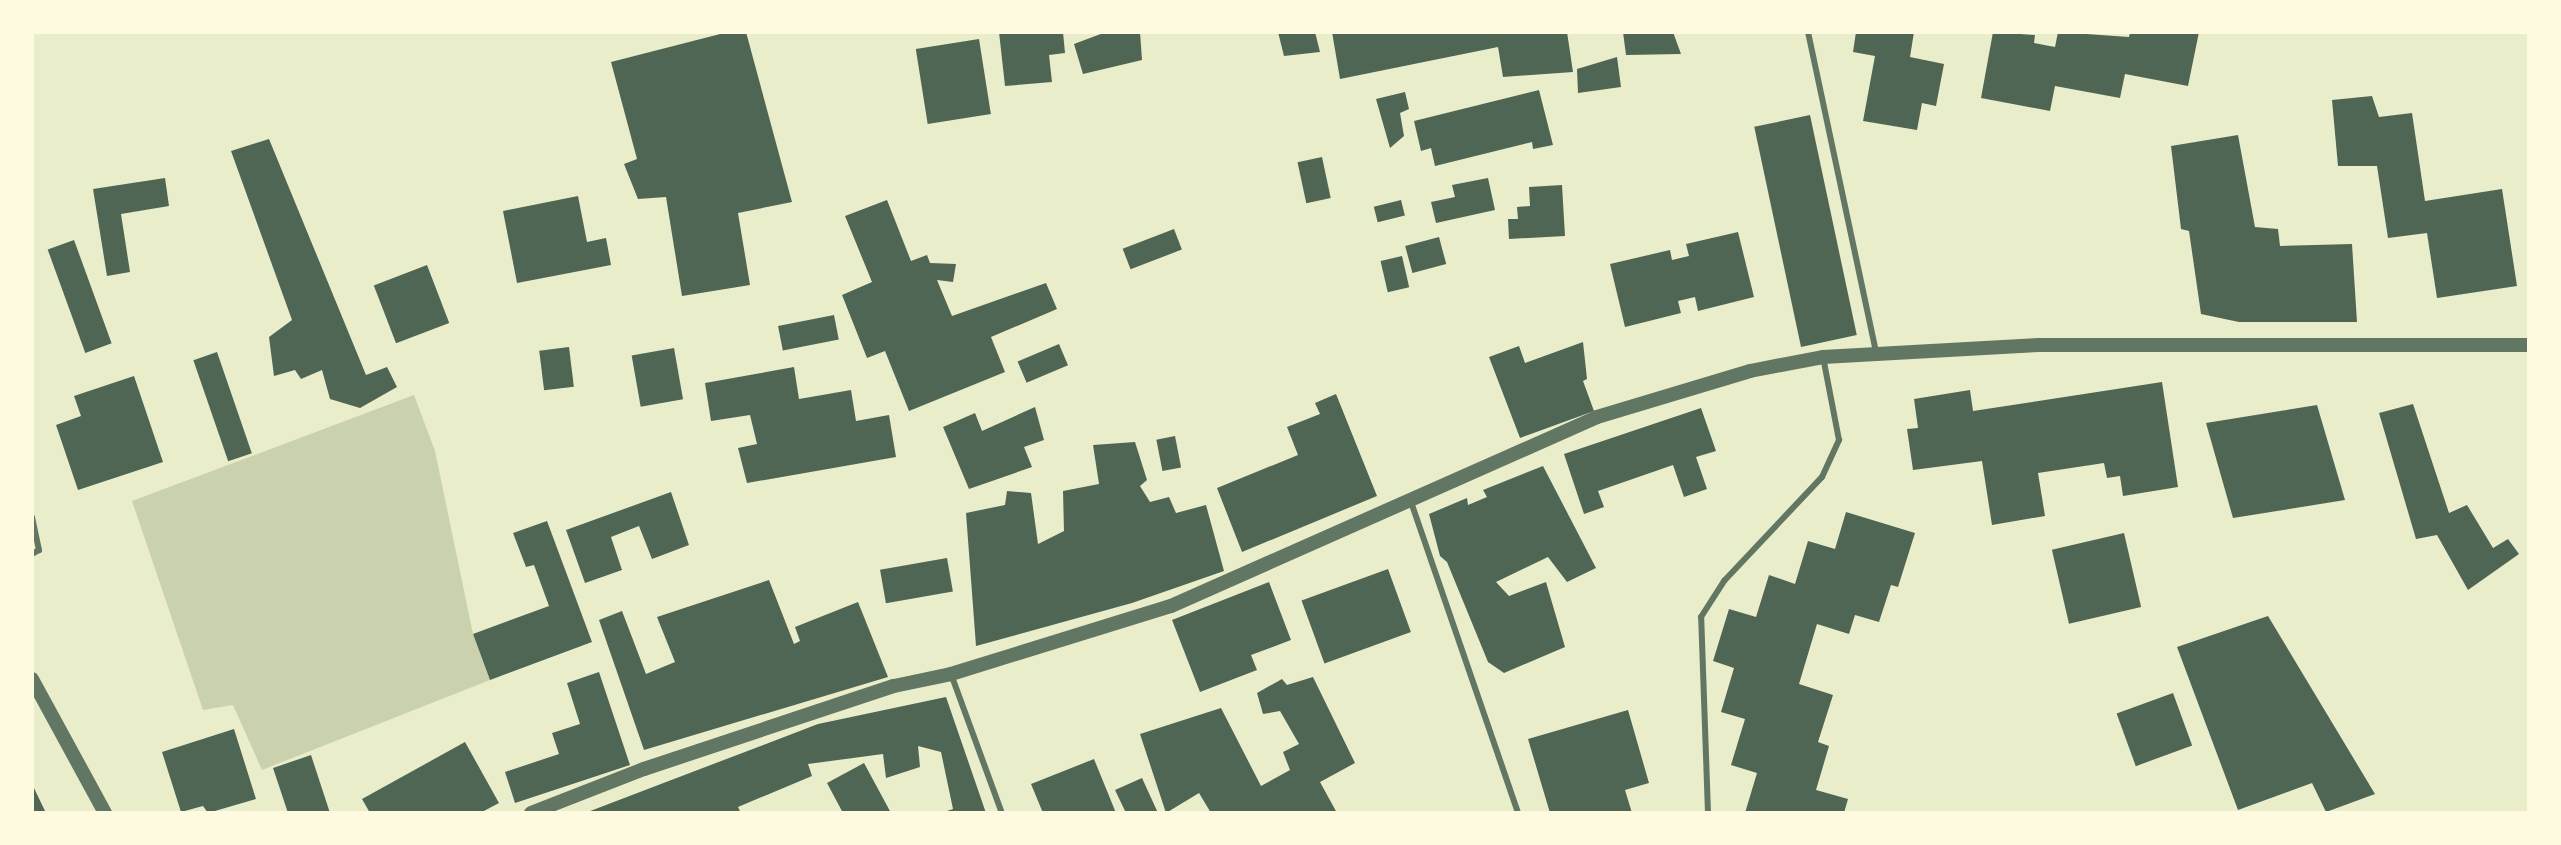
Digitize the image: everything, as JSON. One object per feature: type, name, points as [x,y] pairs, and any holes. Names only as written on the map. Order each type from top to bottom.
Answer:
[{"type":"street","points":[[531,813],[644,769],[879,691],[951,674],[1171,606],[1597,417],[1682,388],[1823,357],[1876,353],[2040,345],[2529,345]]},
{"type":"street","points":[[32,679],[105,813]]},
{"type":"lane","points":[[1808,32],[1876,353]]},
{"type":"lane","points":[[1708,813],[1701,617],[1724,581],[1822,477],[1839,440],[1823,357]]},
{"type":"lane","points":[[1410,499],[1518,813]]},
{"type":"lane","points":[[32,517],[39,550],[32,554]]},
{"type":"lane","points":[[951,674],[1002,813]]},
{"type":"green space","points":[[414,395],[435,451],[473,634],[490,680],[262,770],[233,705],[203,710],[132,501]]},
{"type":"building","points":[[728,32],[746,32],[792,202],[738,213],[750,285],[682,296],[666,197],[638,199],[624,164],[637,159],[611,62]]},
{"type":"building","points":[[999,32],[1063,32],[1065,53],[1049,55],[1052,82],[1005,86]]},
{"type":"building","points":[[1106,32],[1140,32],[1142,60],[1083,74],[1074,44]]},
{"type":"building","points":[[1278,32],[1315,32],[1320,52],[1284,56]]},
{"type":"building","points":[[1332,32],[1567,32],[1573,72],[1503,77],[1498,47],[1340,79]]},
{"type":"building","points":[[1623,32],[1673,32],[1681,54],[1626,55]]},
{"type":"building","points":[[1856,32],[1914,32],[1910,57],[1944,64],[1936,106],[1922,103],[1917,130],[1863,121],[1875,56],[1853,52]]},
{"type":"building","points":[[1993,32],[2035,35],[2034,43],[2055,47],[2058,32],[2129,37],[2130,32],[2199,32],[2188,86],[2125,74],[2120,98],[2055,86],[2050,111],[1981,98]]},
{"type":"building","points":[[979,39],[991,114],[928,124],[916,49]]},
{"type":"building","points":[[1617,57],[1621,87],[1578,93],[1577,69]]},
{"type":"building","points":[[1539,90],[1553,145],[1533,149],[1532,142],[1435,166],[1431,148],[1421,151],[1414,121]]},
{"type":"building","points":[[1405,92],[1409,109],[1400,113],[1404,136],[1390,148],[1376,99]]},
{"type":"building","points":[[2372,96],[2379,117],[2412,113],[2425,201],[2502,189],[2517,286],[2437,298],[2427,233],[2388,238],[2377,166],[2338,166],[2332,100]]},
{"type":"building","points":[[1810,115],[1857,335],[1801,347],[1754,127]]},
{"type":"building","points":[[2238,135],[2255,227],[2278,229],[2280,246],[2352,244],[2357,322],[2239,322],[2201,314],[2189,231],[2181,229],[2171,146]]},
{"type":"building","points":[[269,139],[366,375],[387,367],[397,387],[360,408],[330,399],[322,370],[301,379],[295,370],[274,376],[269,337],[292,320],[231,151]]},
{"type":"building","points":[[1322,157],[1331,198],[1306,203],[1298,162]]},
{"type":"building","points":[[165,178],[169,206],[121,214],[130,272],[107,276],[93,189]]},
{"type":"building","points":[[1488,178],[1495,210],[1436,223],[1431,202],[1455,197],[1452,185]]},
{"type":"building","points":[[1562,185],[1565,236],[1509,239],[1508,219],[1518,219],[1517,207],[1530,206],[1529,187]]},
{"type":"building","points":[[578,196],[587,242],[606,238],[611,265],[517,283],[503,211]]},
{"type":"building","points":[[887,200],[911,261],[927,255],[930,263],[956,264],[953,282],[937,280],[952,316],[1046,283],[1057,309],[991,337],[1005,372],[909,411],[885,351],[867,358],[842,295],[872,282],[845,216]]},
{"type":"building","points":[[1401,200],[1405,216],[1378,222],[1374,207]]},
{"type":"building","points":[[1174,229],[1182,250],[1131,269],[1123,249]]},
{"type":"building","points":[[1738,232],[1754,297],[1698,311],[1695,297],[1678,301],[1681,313],[1625,327],[1610,264],[1670,250],[1672,260],[1689,256],[1686,244]]},
{"type":"building","points":[[1439,237],[1446,264],[1412,273],[1405,246]]},
{"type":"building","points":[[74,240],[112,343],[85,353],[48,250]]},
{"type":"building","points":[[1402,256],[1409,287],[1388,292],[1381,261]]},
{"type":"building","points":[[427,265],[449,323],[396,343],[374,285]]},
{"type":"building","points":[[834,315],[839,340],[783,350],[778,326]]},
{"type":"building","points":[[1583,342],[1587,379],[1583,381],[1594,411],[1520,438],[1489,357],[1519,346],[1525,363]]},
{"type":"building","points":[[1059,344],[1068,365],[1027,383],[1018,362]]},
{"type":"building","points":[[569,347],[574,387],[544,390],[539,351]]},
{"type":"building","points":[[674,348],[683,399],[641,407],[632,355]]},
{"type":"building","points":[[217,352],[252,453],[228,461],[193,360]]},
{"type":"building","points":[[794,367],[799,399],[851,390],[856,421],[889,415],[896,457],[747,483],[738,448],[757,444],[750,415],[711,421],[705,383]]},
{"type":"building","points":[[134,376],[163,462],[78,490],[56,425],[81,416],[74,396]]},
{"type":"building","points":[[2162,382],[2178,487],[2123,496],[2120,476],[2107,478],[2104,463],[2038,473],[2045,516],[1992,525],[1982,461],[1913,470],[1907,429],[1918,428],[1914,399],[1970,390],[1973,411]]},
{"type":"building","points":[[1336,394],[1377,496],[1242,552],[1217,488],[1298,455],[1287,427],[1320,414],[1315,403]]},
{"type":"building","points":[[2413,404],[2449,513],[2467,505],[2493,548],[2508,539],[2519,554],[2468,590],[2437,535],[2416,539],[2379,413]]},
{"type":"building","points":[[2317,405],[2345,500],[2233,518],[2206,423]]},
{"type":"building","points":[[1035,407],[1044,440],[1024,447],[1032,467],[969,489],[943,427],[975,413],[982,431]]},
{"type":"building","points":[[1701,408],[1716,451],[1696,457],[1707,489],[1684,497],[1673,465],[1598,491],[1604,507],[1584,514],[1564,454]]},
{"type":"building","points":[[1175,436],[1181,467],[1162,471],[1156,440]]},
{"type":"building","points":[[1135,442],[1147,480],[1140,486],[1150,502],[1169,497],[1176,513],[1206,505],[1224,571],[1132,603],[976,646],[966,513],[1005,505],[1007,491],[1031,493],[1038,544],[1064,531],[1063,491],[1099,484],[1093,445]]},
{"type":"building","points":[[1543,466],[1596,568],[1567,582],[1548,557],[1496,582],[1509,596],[1546,582],[1565,647],[1504,673],[1488,662],[1447,562],[1440,556],[1429,514],[1467,498],[1468,505],[1487,497],[1483,490]]},
{"type":"building","points":[[671,492],[689,545],[652,559],[639,526],[611,537],[622,570],[585,583],[566,530]]},
{"type":"building","points":[[1846,512],[1915,533],[1898,587],[1891,585],[1879,622],[1855,615],[1849,634],[1817,624],[1799,684],[1833,695],[1818,742],[1829,746],[1816,790],[1848,799],[1844,813],[1745,813],[1757,773],[1731,765],[1745,719],[1721,712],[1734,668],[1713,661],[1729,609],[1756,617],[1769,575],[1795,584],[1808,541],[1835,549]]},
{"type":"building","points":[[547,521],[592,642],[490,680],[473,634],[549,606],[534,565],[526,567],[513,533]]},
{"type":"building","points":[[2124,533],[2141,607],[2069,624],[2052,550]]},
{"type":"building","points":[[947,558],[953,591],[886,603],[880,570]]},
{"type":"building","points":[[1388,569],[1411,632],[1324,663],[1302,600]]},
{"type":"building","points":[[769,580],[794,644],[800,641],[795,627],[858,602],[888,677],[644,750],[599,620],[622,611],[646,674],[675,662],[657,617]]},
{"type":"building","points":[[1269,582],[1291,640],[1251,655],[1257,670],[1200,692],[1172,620]]},
{"type":"building","points":[[2268,616],[2375,794],[2326,812],[2312,783],[2238,810],[2177,647]]},
{"type":"building","points":[[599,672],[630,765],[515,803],[505,772],[559,754],[552,733],[580,724],[567,683]]},
{"type":"building","points":[[1313,677],[1355,763],[1320,782],[1337,813],[1211,813],[1199,793],[1166,813],[1140,734],[1221,708],[1261,786],[1290,770],[1283,752],[1299,744],[1280,711],[1263,714],[1257,693],[1282,679],[1287,685]]},
{"type":"building","points":[[2173,693],[2192,746],[2136,766],[2117,714]]},
{"type":"building","points":[[946,697],[986,813],[941,813],[953,809],[941,752],[918,746],[920,767],[886,778],[883,754],[808,764],[812,776],[738,807],[741,813],[585,813],[818,724]]},
{"type":"building","points":[[1628,710],[1649,783],[1625,790],[1632,813],[1550,813],[1528,739]]},
{"type":"building","points":[[234,729],[256,799],[208,813],[203,806],[181,812],[162,752]]},
{"type":"building","points":[[465,742],[499,803],[480,813],[370,813],[362,799]]},
{"type":"building","points":[[311,755],[330,813],[288,813],[273,768]]},
{"type":"building","points":[[1094,759],[1116,813],[1043,813],[1031,784]]},
{"type":"building","points":[[864,763],[891,813],[843,813],[827,783]]},
{"type":"building","points":[[1142,778],[1158,813],[1126,813],[1115,790]]},
{"type":"building","points":[[32,784],[46,813],[32,813]]}]
